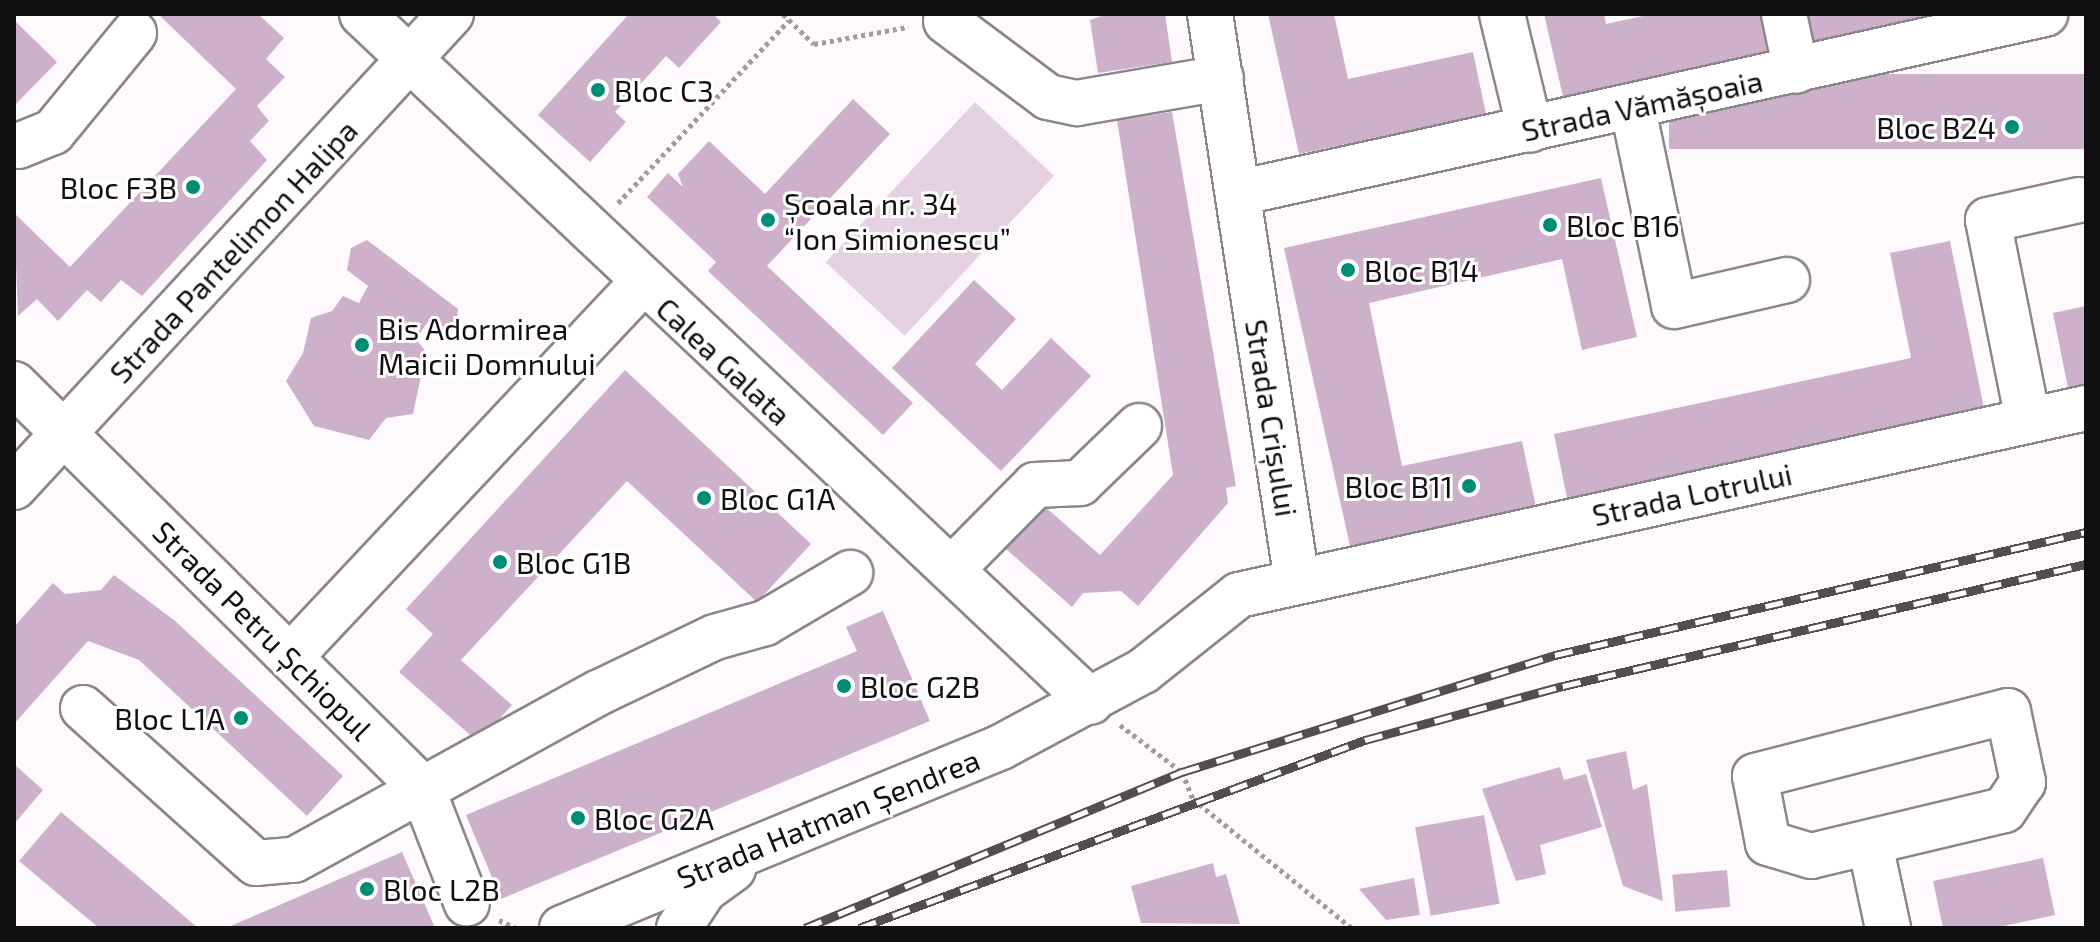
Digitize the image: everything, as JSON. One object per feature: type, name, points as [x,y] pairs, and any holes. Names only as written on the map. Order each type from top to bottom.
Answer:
[{"type":"street","name":"Calea Galata","points":[[362,14],[406,63],[952,569],[1091,702]]},
{"type":"street","name":"Strada Pantelimon Halipa","points":[[14,487],[451,14]]},
{"type":"street","name":"Strada Crișului","points":[[1210,14],[1297,581]]},
{"type":"street","points":[[1502,14],[1530,130]]},
{"type":"street","points":[[1784,14],[1796,71]]},
{"type":"street","name":"Strada Vămășoaia","points":[[1238,193],[1633,109],[2045,14]]},
{"type":"street","points":[[946,21],[1062,100],[1221,78]]},
{"type":"street","points":[[15,146],[53,132],[134,33]]},
{"type":"street","points":[[1633,109],[1674,306],[1787,280]]},
{"type":"street","points":[[2028,420],[1988,220],[2079,200]]},
{"type":"street","points":[[291,656],[641,284]]},
{"type":"street","name":"Strada Petru Șchiopul","points":[[14,384],[422,788],[467,904]]},
{"type":"street","name":"Strada Lotrului","points":[[1297,581],[2086,408]]},
{"type":"street","points":[[952,569],[1035,485],[1080,483],[1139,426]]},
{"type":"street","points":[[83,708],[256,863],[294,860],[600,692],[715,637],[765,623],[850,573]]},
{"type":"street","points":[[1091,702],[1239,595],[1297,581]]},
{"type":"street","name":"Strada Hatman Șendrea","points":[[562,928],[750,856],[1091,702]]},
{"type":"street","points":[[2008,711],[2023,782],[2004,810],[1870,844],[1811,856],[1768,843],[1755,776],[2008,711]]},
{"type":"street","points":[[1870,844],[1888,928]]},
{"type":"street","points":[[679,928],[704,890],[750,856]]},
{"type":"path","points":[[783,14],[814,44],[946,21]]},
{"type":"path","points":[[590,234],[789,20]]},
{"type":"path","points":[[1091,702],[1182,772],[1193,799],[1352,928]]},
{"type":"shaded area","points":[[975,102],[1054,176],[905,336],[826,262]]},
{"type":"building","name":"Bloc F3B","points":[[158,14],[258,14],[284,38],[266,59],[285,77],[257,106],[269,121],[250,141],[267,160],[142,296],[121,280],[101,302],[87,290],[58,321],[37,299],[18,316],[14,213],[70,267],[236,89]]},
{"type":"building","name":"Bloc C3","points":[[629,14],[713,14],[721,22],[679,68],[666,56],[615,112],[626,122],[590,162],[538,115]]},
{"type":"building","points":[[1107,14],[1165,14],[1172,62],[1098,73],[1090,20]]},
{"type":"building","points":[[1268,14],[1334,14],[1348,79],[1473,52],[1486,114],[1299,154]]},
{"type":"building","points":[[1544,14],[1604,14],[1606,24],[1652,14],[1767,14],[1776,53],[1564,101]]},
{"type":"building","points":[[1804,14],[1948,14],[1812,47]]},
{"type":"building","points":[[14,20],[57,62],[14,106]]},
{"type":"building","points":[[1669,74],[2086,74],[2086,149],[1669,149]]},
{"type":"building","points":[[853,99],[890,134],[767,266],[913,403],[883,435],[708,271],[716,262],[647,197],[668,173],[683,187],[678,174],[709,141],[765,194]]},
{"type":"building","points":[[1172,112],[1236,486],[1226,488],[1228,503],[1138,606],[1121,591],[1083,593],[1072,607],[1005,548],[1043,505],[1100,555],[1173,475],[1117,120]]},
{"type":"building","points":[[1601,178],[1637,337],[1582,350],[1562,259],[1369,303],[1402,466],[1522,441],[1536,507],[1350,546],[1284,248]]},
{"type":"building","name":"Bis Adormirea Maicii Domnului","points":[[367,240],[458,309],[456,328],[444,336],[427,323],[416,339],[426,352],[413,414],[386,418],[369,440],[314,426],[286,381],[303,353],[311,318],[332,311],[343,296],[359,303],[368,286],[347,270],[351,248]]},
{"type":"building","points":[[1950,241],[1985,413],[1567,498],[1554,434],[1911,358],[1890,253]]},
{"type":"building","points":[[974,280],[1016,319],[975,364],[1002,390],[1051,338],[1091,376],[1001,471],[892,368]]},
{"type":"building","points":[[2086,306],[2086,384],[2068,388],[2053,313]]},
{"type":"building","points":[[625,370],[811,544],[757,602],[627,481],[461,660],[512,705],[478,742],[399,672],[433,634],[406,609]]},
{"type":"building","points":[[114,575],[175,621],[343,776],[307,816],[139,660],[88,641],[14,724],[14,627],[53,583],[65,594],[101,590]]},
{"type":"building","points":[[883,611],[930,721],[501,899],[466,815],[857,651],[846,627]]},
{"type":"building","points":[[1626,751],[1633,790],[1647,784],[1663,901],[1623,886],[1586,760]]},
{"type":"building","points":[[14,764],[43,790],[14,824]]},
{"type":"building","points":[[1560,767],[1564,780],[1586,774],[1602,827],[1540,845],[1546,874],[1516,881],[1482,789]]},
{"type":"building","points":[[61,812],[198,928],[99,928],[19,861]]},
{"type":"building","points":[[1484,815],[1500,904],[1431,916],[1415,827]]},
{"type":"building","name":"Bloc L2B","points":[[402,852],[435,928],[226,928]]},
{"type":"building","points":[[2043,858],[2055,915],[1994,928],[1943,928],[1933,881]]},
{"type":"building","points":[[1213,863],[1216,877],[1226,874],[1240,924],[1141,923],[1131,886]]},
{"type":"building","points":[[1727,870],[1730,907],[1675,912],[1672,875]]},
{"type":"building","points":[[1414,878],[1420,915],[1386,920],[1359,889]]},
{"type":"railway","points":[[805,928],[1182,772],[1555,655],[2086,532]]},
{"type":"railway","points":[[859,928],[1365,740],[1563,686],[2086,564]]},
{"type":"place","name":"Bloc C3","points":[[598,90]]},
{"type":"place","name":"Bloc B24","points":[[2012,127]]},
{"type":"place","name":"Bloc F3B","points":[[193,187]]},
{"type":"place","name":"Școala nr. 34 “Ion Simionescu”","points":[[768,220]]},
{"type":"place","name":"Bloc B16","points":[[1550,225]]},
{"type":"place","name":"Bloc B14","points":[[1348,270]]},
{"type":"place","name":"Bis Adormirea Maicii Domnului","points":[[362,345]]},
{"type":"place","name":"Bloc B11","points":[[1469,486]]},
{"type":"place","name":"Bloc G1A","points":[[704,498]]},
{"type":"place","name":"Bloc G1B","points":[[500,562]]},
{"type":"place","name":"Bloc G2B","points":[[844,686]]},
{"type":"place","name":"Bloc L1A","points":[[241,718]]},
{"type":"place","name":"Bloc G2A","points":[[578,818]]},
{"type":"place","name":"Bloc L2B","points":[[367,889]]}]
